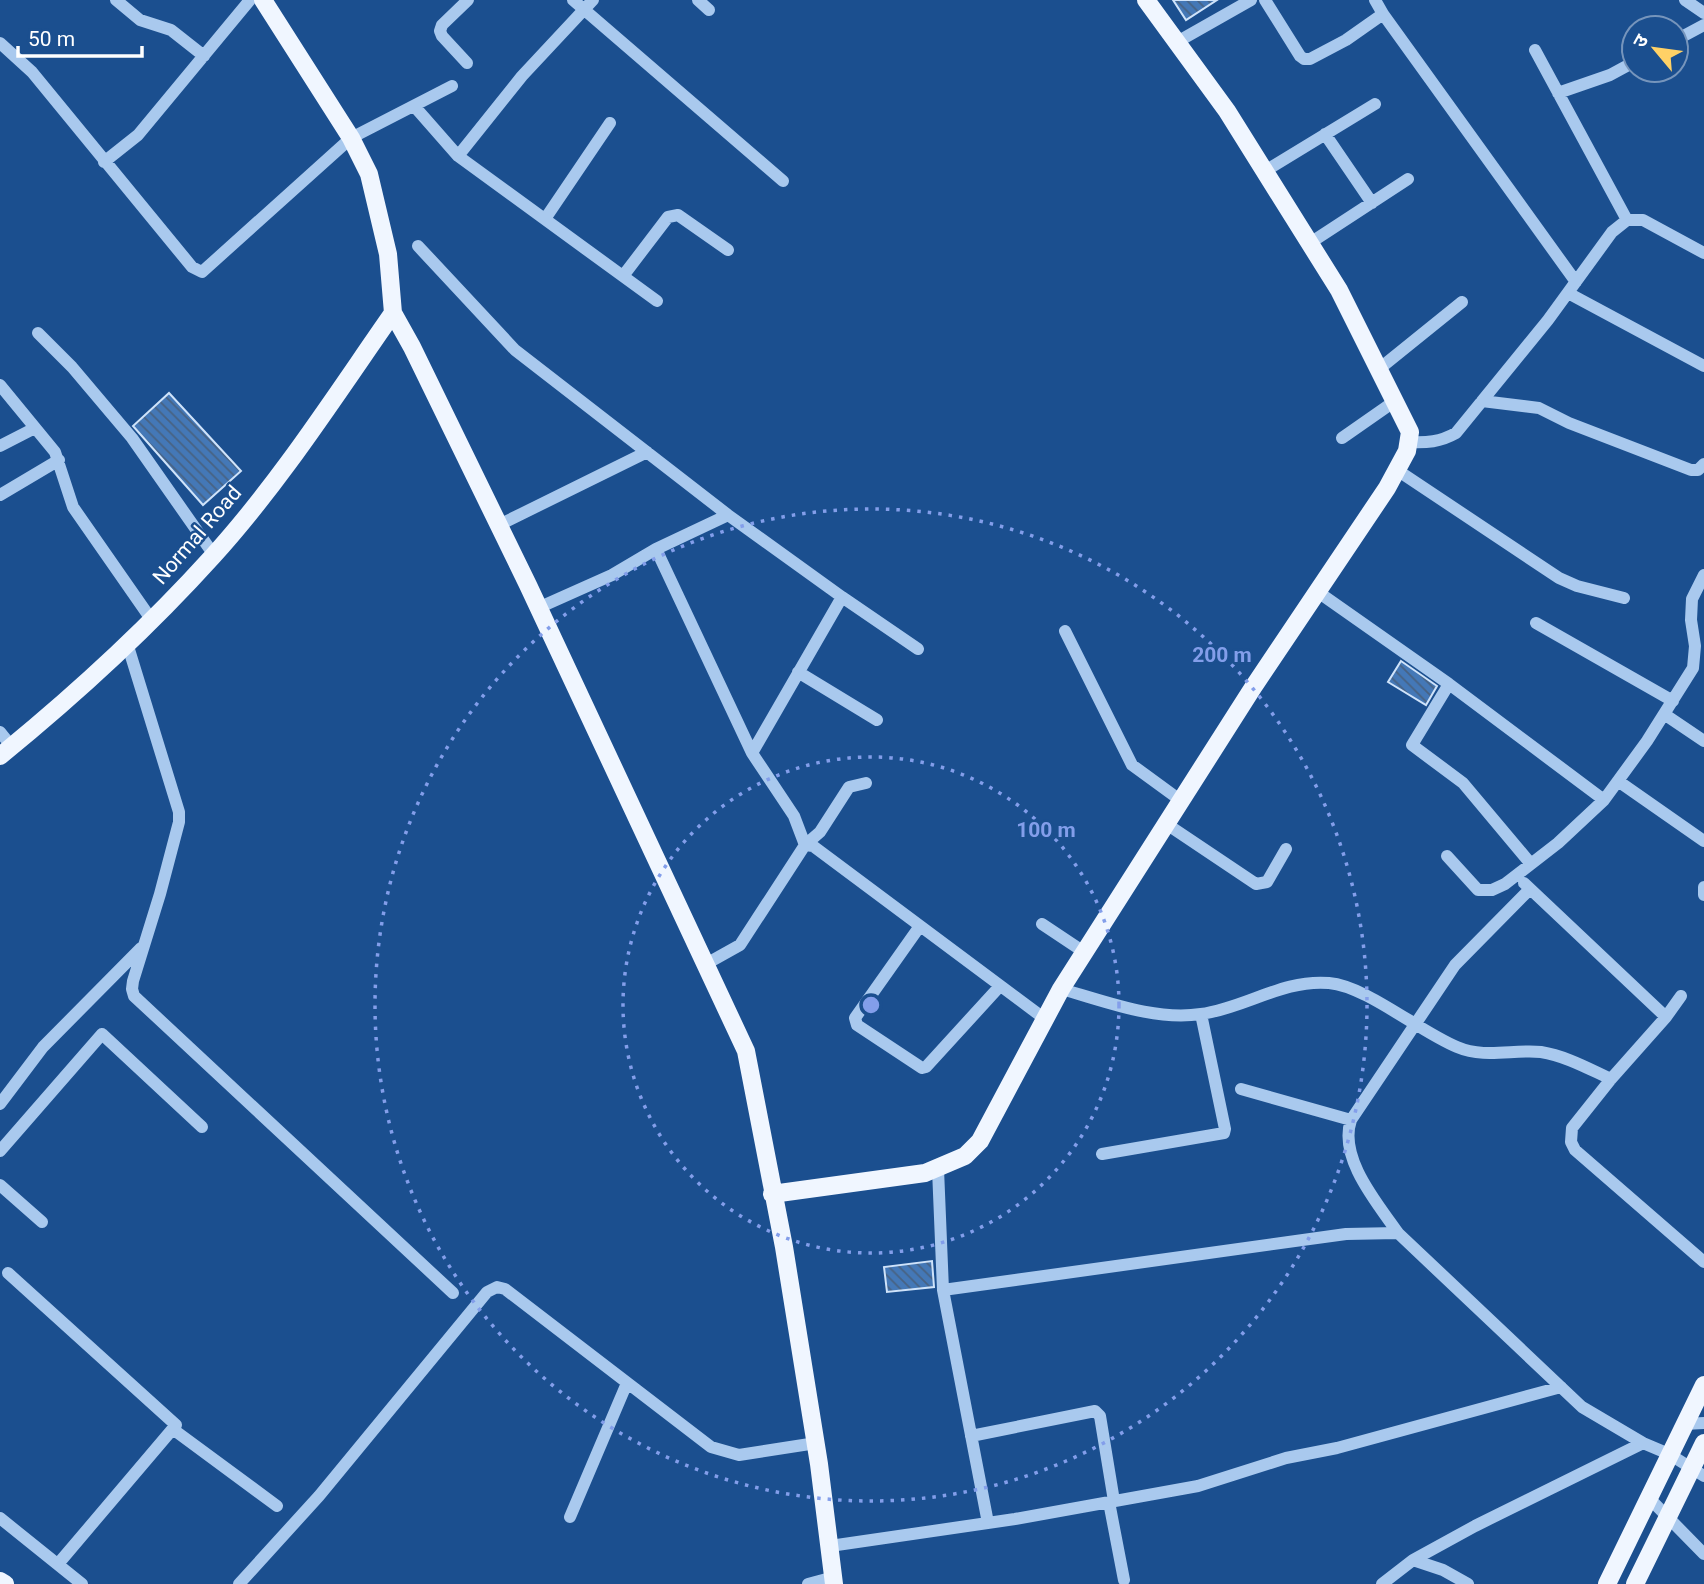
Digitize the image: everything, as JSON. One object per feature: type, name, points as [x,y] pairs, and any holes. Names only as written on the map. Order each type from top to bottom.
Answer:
[{"type":"main road","points":[[263,0],[351,138],[369,174],[388,254],[393,313],[499,525],[746,1051],[784,1247],[816,1443],[834,1581]]},
{"type":"main road","points":[[772,1194],[925,1173],[965,1156],[980,1141],[1084,951],[1407,451],[1410,432],[1339,290],[1227,111],[1146,0]]},
{"type":"main road","name":"Normal Road","points":[[6,751],[72,696],[214,555],[289,462],[393,313]]},
{"type":"main road","points":[[1607,1584],[1704,1385]]},
{"type":"main road","points":[[1635,1584],[1667,1516],[1697,1472],[1704,1443]]},
{"type":"main road","points":[[0,1581],[5,1584]]},
{"type":"street","points":[[116,0],[140,20],[172,30],[204,56]]},
{"type":"street","points":[[104,162],[138,135],[250,0]]},
{"type":"street","points":[[467,63],[440,31],[442,25],[468,0]]},
{"type":"street","points":[[573,0],[589,5],[783,181]]},
{"type":"street","points":[[698,0],[709,10]]},
{"type":"street","points":[[1177,42],[1251,0]]},
{"type":"street","points":[[1265,0],[1304,59],[1310,59],[1346,40],[1382,14]]},
{"type":"street","points":[[1375,0],[1382,14],[1576,282]]},
{"type":"street","points":[[1685,0],[1704,13]]},
{"type":"street","points":[[458,156],[522,76],[589,5]]},
{"type":"street","points":[[0,43],[32,72],[192,267],[202,272],[351,138],[452,86]]},
{"type":"street","points":[[1535,50],[1627,220]]},
{"type":"street","points":[[1558,93],[1620,70]]},
{"type":"street","points":[[1265,171],[1375,104]]},
{"type":"street","points":[[415,107],[458,156],[657,301]]},
{"type":"street","points":[[545,219],[610,123]]},
{"type":"street","points":[[1325,134],[1372,203]]},
{"type":"street","points":[[1310,243],[1408,179]]},
{"type":"street","points":[[623,276],[668,217],[673,215],[678,215],[727,250]]},
{"type":"street","points":[[1408,442],[1435,442],[1456,433],[1568,293],[1612,232],[1627,220],[1643,220],[1704,253]]},
{"type":"street","points":[[418,246],[515,350],[728,514],[918,649]]},
{"type":"street","points":[[1568,293],[1704,366]]},
{"type":"street","points":[[1379,369],[1462,302]]},
{"type":"street","points":[[38,333],[72,367],[132,439],[214,555]]},
{"type":"street","points":[[1,386],[59,460],[73,507],[150,620]]},
{"type":"street","points":[[1342,438],[1395,401]]},
{"type":"street","points":[[1482,401],[1539,408],[1569,423],[1679,466],[1702,471]]},
{"type":"street","points":[[0,446],[35,428]]},
{"type":"street","points":[[499,525],[647,452]]},
{"type":"street","points":[[0,495],[59,460]]},
{"type":"street","points":[[1397,470],[1559,578],[1577,586],[1624,598]]},
{"type":"street","points":[[538,608],[612,575],[656,549],[728,514]]},
{"type":"street","points":[[656,549],[752,753],[794,816],[804,845]]},
{"type":"street","points":[[1447,856],[1478,890],[1492,890],[1505,884],[1531,864],[1604,800],[1693,668],[1695,646],[1691,620],[1692,599],[1704,575]]},
{"type":"street","points":[[1318,592],[1604,800]]},
{"type":"street","points":[[752,753],[842,597]]},
{"type":"street","points":[[1692,599],[1704,607]]},
{"type":"street","points":[[1536,623],[1672,701]]},
{"type":"street","points":[[1065,631],[1132,765],[1180,800]]},
{"type":"street","points":[[127,643],[179,812],[160,894],[133,981],[134,996],[453,1293]]},
{"type":"street","points":[[798,672],[877,720]]},
{"type":"street","points":[[1448,684],[1412,745],[1462,783],[1531,864]]},
{"type":"street","points":[[1664,714],[1704,741]]},
{"type":"street","points":[[0,732],[6,751]]},
{"type":"street","points":[[1618,781],[1704,841]]},
{"type":"street","points":[[706,964],[740,945],[804,845],[820,832],[849,787],[866,783]]},
{"type":"street","points":[[1165,823],[1256,884],[1267,881],[1286,849]]},
{"type":"street","points":[[804,845],[813,846],[1045,1019]]},
{"type":"street","points":[[1516,876],[1666,1017]]},
{"type":"street","points":[[1704,887],[1704,895]]},
{"type":"street","points":[[1530,889],[1455,965],[1351,1121],[1348,1131],[1349,1147],[1360,1177],[1398,1233],[1582,1407],[1697,1472]]},
{"type":"street","points":[[1042,924],[1084,951]]},
{"type":"street","points":[[920,926],[855,1018],[857,1025],[922,1069],[1000,986]]},
{"type":"street","points":[[0,1104],[43,1047],[144,945]]},
{"type":"street","points":[[1061,989],[1155,1013],[1201,1014],[1294,986],[1332,983],[1355,991],[1459,1048],[1490,1054],[1543,1052],[1567,1059],[1611,1079]]},
{"type":"street","points":[[1681,996],[1573,1128],[1571,1142],[1575,1150],[1704,1262]]},
{"type":"street","points":[[1102,1154],[1224,1133],[1201,1014]]},
{"type":"street","points":[[0,1151],[102,1034],[202,1127]]},
{"type":"street","points":[[1241,1089],[1351,1121]]},
{"type":"street","points":[[938,1169],[943,1290],[988,1523]]},
{"type":"street","points":[[0,1185],[42,1222]]},
{"type":"street","points":[[943,1290],[1346,1234],[1398,1233]]},
{"type":"street","points":[[8,1273],[176,1425],[58,1564]]},
{"type":"street","points":[[239,1584],[319,1496],[487,1292],[496,1287],[505,1289],[710,1447],[725,1453],[753,1454],[816,1443]]},
{"type":"street","points":[[570,1517],[627,1383]]},
{"type":"street","points":[[830,1546],[988,1523],[1198,1486],[1286,1458],[1337,1448],[1561,1387]]},
{"type":"street","points":[[971,1436],[1095,1412],[1100,1416],[1124,1580]]},
{"type":"street","points":[[1684,1424],[1704,1423]]},
{"type":"street","points":[[174,1430],[277,1506]]},
{"type":"street","points":[[1382,1584],[1413,1560],[1475,1526],[1643,1443]]},
{"type":"street","points":[[1649,1498],[1704,1553]]},
{"type":"street","points":[[0,1518],[82,1584]]},
{"type":"street","points":[[1413,1560],[1443,1570],[1468,1584]]},
{"type":"street","points":[[808,1584],[834,1581]]},
{"type":"building","points":[[1173,0],[1217,0],[1186,20]]},
{"type":"building","points":[[169,393],[241,471],[203,505],[133,426]]},
{"type":"building","points":[[1401,661],[1437,686],[1426,705],[1388,682]]},
{"type":"building","points":[[932,1261],[934,1287],[887,1292],[884,1267]]}]
